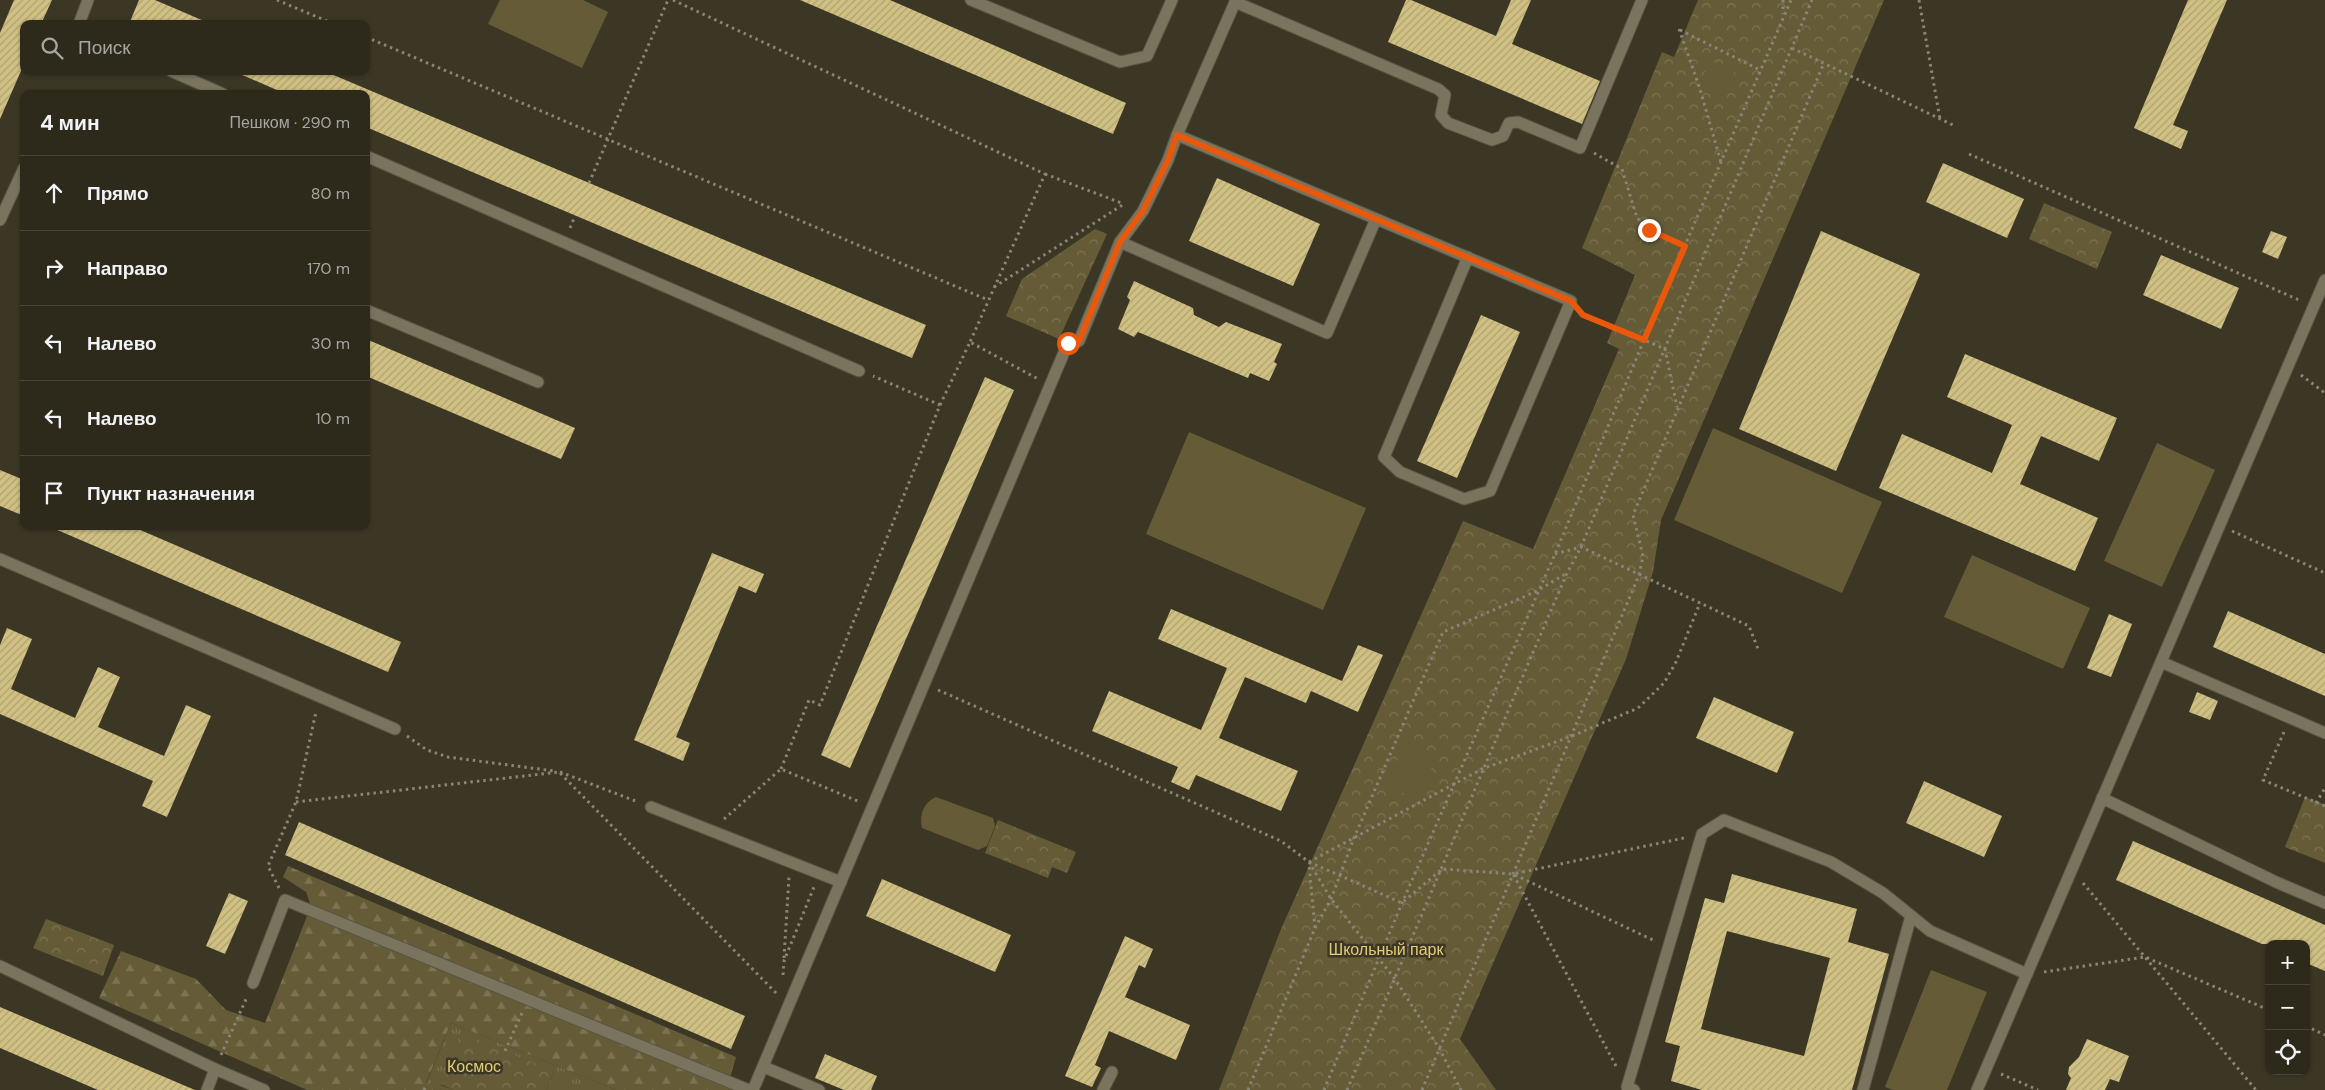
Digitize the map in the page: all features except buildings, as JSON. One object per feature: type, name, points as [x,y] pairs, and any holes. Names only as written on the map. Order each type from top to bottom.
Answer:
[{"type":"lane","points":[[80,20],[88,0]]},
{"type":"lane","points":[[971,0],[1120,62],[1147,56],[1172,0]]},
{"type":"lane","points":[[753,1090],[764,1068],[1068,343],[1079,341],[1120,242],[1143,211],[1168,160],[1177,135],[1236,1],[1438,88],[1445,95],[1441,115],[1448,123],[1492,140],[1503,136],[1509,123],[1518,122],[1580,148],[1642,0]]},
{"type":"lane","points":[[180,75],[213,90]]},
{"type":"lane","points":[[1177,135],[1468,257],[1571,301],[1490,491],[1464,499],[1400,472],[1384,457],[1468,257]]},
{"type":"lane","points":[[370,158],[859,370]]},
{"type":"lane","points":[[0,220],[20,177]]},
{"type":"lane","points":[[1120,242],[1327,333],[1376,219]]},
{"type":"lane","points":[[1977,1090],[2325,280]]},
{"type":"lane","points":[[370,312],[538,382]]},
{"type":"lane","points":[[0,558],[395,729]]},
{"type":"lane","points":[[2161,662],[2325,733]]},
{"type":"lane","points":[[2102,798],[2276,882],[2325,903]]},
{"type":"lane","points":[[651,807],[841,882]]},
{"type":"lane","points":[[1630,1088],[1702,834],[1724,820],[1831,862],[1882,893],[1930,931],[2027,974]]},
{"type":"lane","points":[[253,982],[285,900],[749,1090]]},
{"type":"lane","points":[[1863,1090],[1911,916]]},
{"type":"lane","points":[[0,966],[215,1069],[264,1090]]},
{"type":"lane","points":[[764,1068],[819,1090]]},
{"type":"lane","points":[[207,1090],[215,1069]]},
{"type":"lane","points":[[1103,1090],[1112,1072]]},
{"type":"path","points":[[277,0],[324,20]]},
{"type":"path","points":[[589,183],[668,0]]},
{"type":"path","points":[[673,0],[1045,174],[1143,211]]},
{"type":"path","points":[[1783,0],[1783,18]]},
{"type":"path","points":[[1324,1090],[1402,903],[1537,591],[1555,554],[1644,340],[1791,0]]},
{"type":"path","points":[[1347,1090],[1442,870],[1482,769],[1567,573],[1582,547],[1812,0]]},
{"type":"path","points":[[1919,0],[1940,119]]},
{"type":"path","points":[[1721,162],[1700,86],[1679,29],[1760,70]]},
{"type":"path","points":[[370,39],[988,300]]},
{"type":"path","points":[[1792,48],[1955,126]]},
{"type":"path","points":[[1422,1090],[1639,574],[1643,556],[1633,515],[1824,62]]},
{"type":"path","points":[[1580,148],[1601,156],[1622,170],[1637,218],[1649,230],[1685,246]]},
{"type":"path","points":[[1969,154],[2314,306]]},
{"type":"path","points":[[711,831],[781,769],[809,700],[820,704],[940,405],[1045,174]]},
{"type":"path","points":[[994,288],[1124,204]]},
{"type":"path","points":[[1571,301],[1583,315],[1665,349]]},
{"type":"path","points":[[970,342],[1050,386]]},
{"type":"path","points":[[1665,349],[1678,409]]},
{"type":"path","points":[[2288,366],[2325,393]]},
{"type":"path","points":[[859,370],[940,405]]},
{"type":"path","points":[[2219,526],[2325,573]]},
{"type":"path","points":[[1555,554],[1582,547],[1749,626],[1758,649]]},
{"type":"path","points":[[1248,1090],[1315,928],[1331,899],[1354,838],[1443,632],[1537,591],[1567,573]]},
{"type":"path","points":[[1309,862],[1482,769],[1572,736],[1604,720],[1627,714],[1664,683],[1676,662],[1700,603]]},
{"type":"path","points":[[924,684],[1281,841],[1309,862],[1402,903]]},
{"type":"path","points":[[285,900],[268,866],[296,802],[320,696]]},
{"type":"path","points":[[395,729],[427,750],[448,757],[559,772],[651,807]]},
{"type":"path","points":[[2286,729],[2263,780],[2325,806]]},
{"type":"path","points":[[781,769],[872,808]]},
{"type":"path","points":[[296,802],[559,772]]},
{"type":"path","points":[[559,772],[789,1006]]},
{"type":"path","points":[[2316,803],[2325,788]]},
{"type":"path","points":[[1402,903],[1442,870],[1513,874],[1702,834]]},
{"type":"path","points":[[784,961],[790,862]]},
{"type":"path","points":[[1309,862],[1331,899],[1395,979],[1439,1048],[1461,1090]]},
{"type":"path","points":[[1309,862],[1315,928]]},
{"type":"path","points":[[2071,870],[2256,1090]]},
{"type":"path","points":[[1513,874],[1670,947]]},
{"type":"path","points":[[1513,874],[1630,1088]]},
{"type":"path","points":[[2027,974],[2145,957],[2265,1008]]},
{"type":"path","points":[[215,1069],[253,982]]},
{"type":"path","points":[[505,1051],[528,999]]},
{"type":"path","points":[[2310,1028],[2325,1035]]},
{"type":"path","points":[[1986,1068],[2038,1090]]},
{"type":"path","points":[[424,1090],[426,1084]]},
{"type":"green space","points":[[500,0],[583,0],[608,12],[582,68],[488,24]]},
{"type":"green space","name":"Школьный парк","points":[[1698,0],[1884,0],[1661,520],[1653,572],[1626,659],[1460,1039],[1496,1090],[1219,1090],[1281,929],[1463,521],[1533,549],[1619,349],[1607,343],[1635,275],[1582,248],[1662,52],[1674,57]]},
{"type":"green space","points":[[1710,61],[1734,71],[1724,96],[1699,86]]},
{"type":"green space","points":[[2044,203],[2112,232],[2097,269],[2029,239]]},
{"type":"green space","points":[[1095,229],[1107,234],[1059,339],[1006,316],[1022,279]]},
{"type":"green space","points":[[1713,428],[1882,502],[1842,593],[1674,520]]},
{"type":"green space","points":[[1189,432],[1366,508],[1323,610],[1146,534]]},
{"type":"green space","points":[[2157,443],[2215,470],[2162,587],[2104,561]]},
{"type":"green space","points":[[1972,555],[2090,608],[2063,669],[1944,617]]},
{"type":"green space","points":[[1405,742],[1437,755],[1419,799],[1387,786]]},
{"type":"green space","points":[[936,797],[993,818],[995,826],[987,846],[978,850],[922,828],[923,810]]},
{"type":"green space","points":[[2305,797],[2325,805],[2325,863],[2285,847]]},
{"type":"green space","points":[[998,820],[1076,852],[1067,873],[1052,867],[1048,878],[985,853]]},
{"type":"green space","points":[[288,866],[736,1057],[729,1081],[732,1090],[616,1090],[451,1023],[426,1083],[441,1090],[307,1090],[99,998],[121,951],[196,979],[226,1010],[265,1023],[311,906],[306,892],[283,877]]},
{"type":"green space","points":[[46,919],[114,945],[103,976],[33,948]]},
{"type":"green space","points":[[1931,970],[1987,992],[1947,1090],[1893,1090],[1885,1087]]},
{"type":"green space","points":[[451,1023],[616,1090],[546,1090],[554,1071],[440,1085],[454,1090],[441,1090],[426,1084]]},
{"type":"green space","name":"Космос","points":[[461,1033],[554,1071],[546,1090],[454,1090],[440,1084]]},
{"type":"route","points":[[1068,343],[1079,341],[1120,242],[1143,211],[1168,160],[1177,135],[1571,301],[1583,315],[1644,340],[1685,246],[1649,230]]}]
